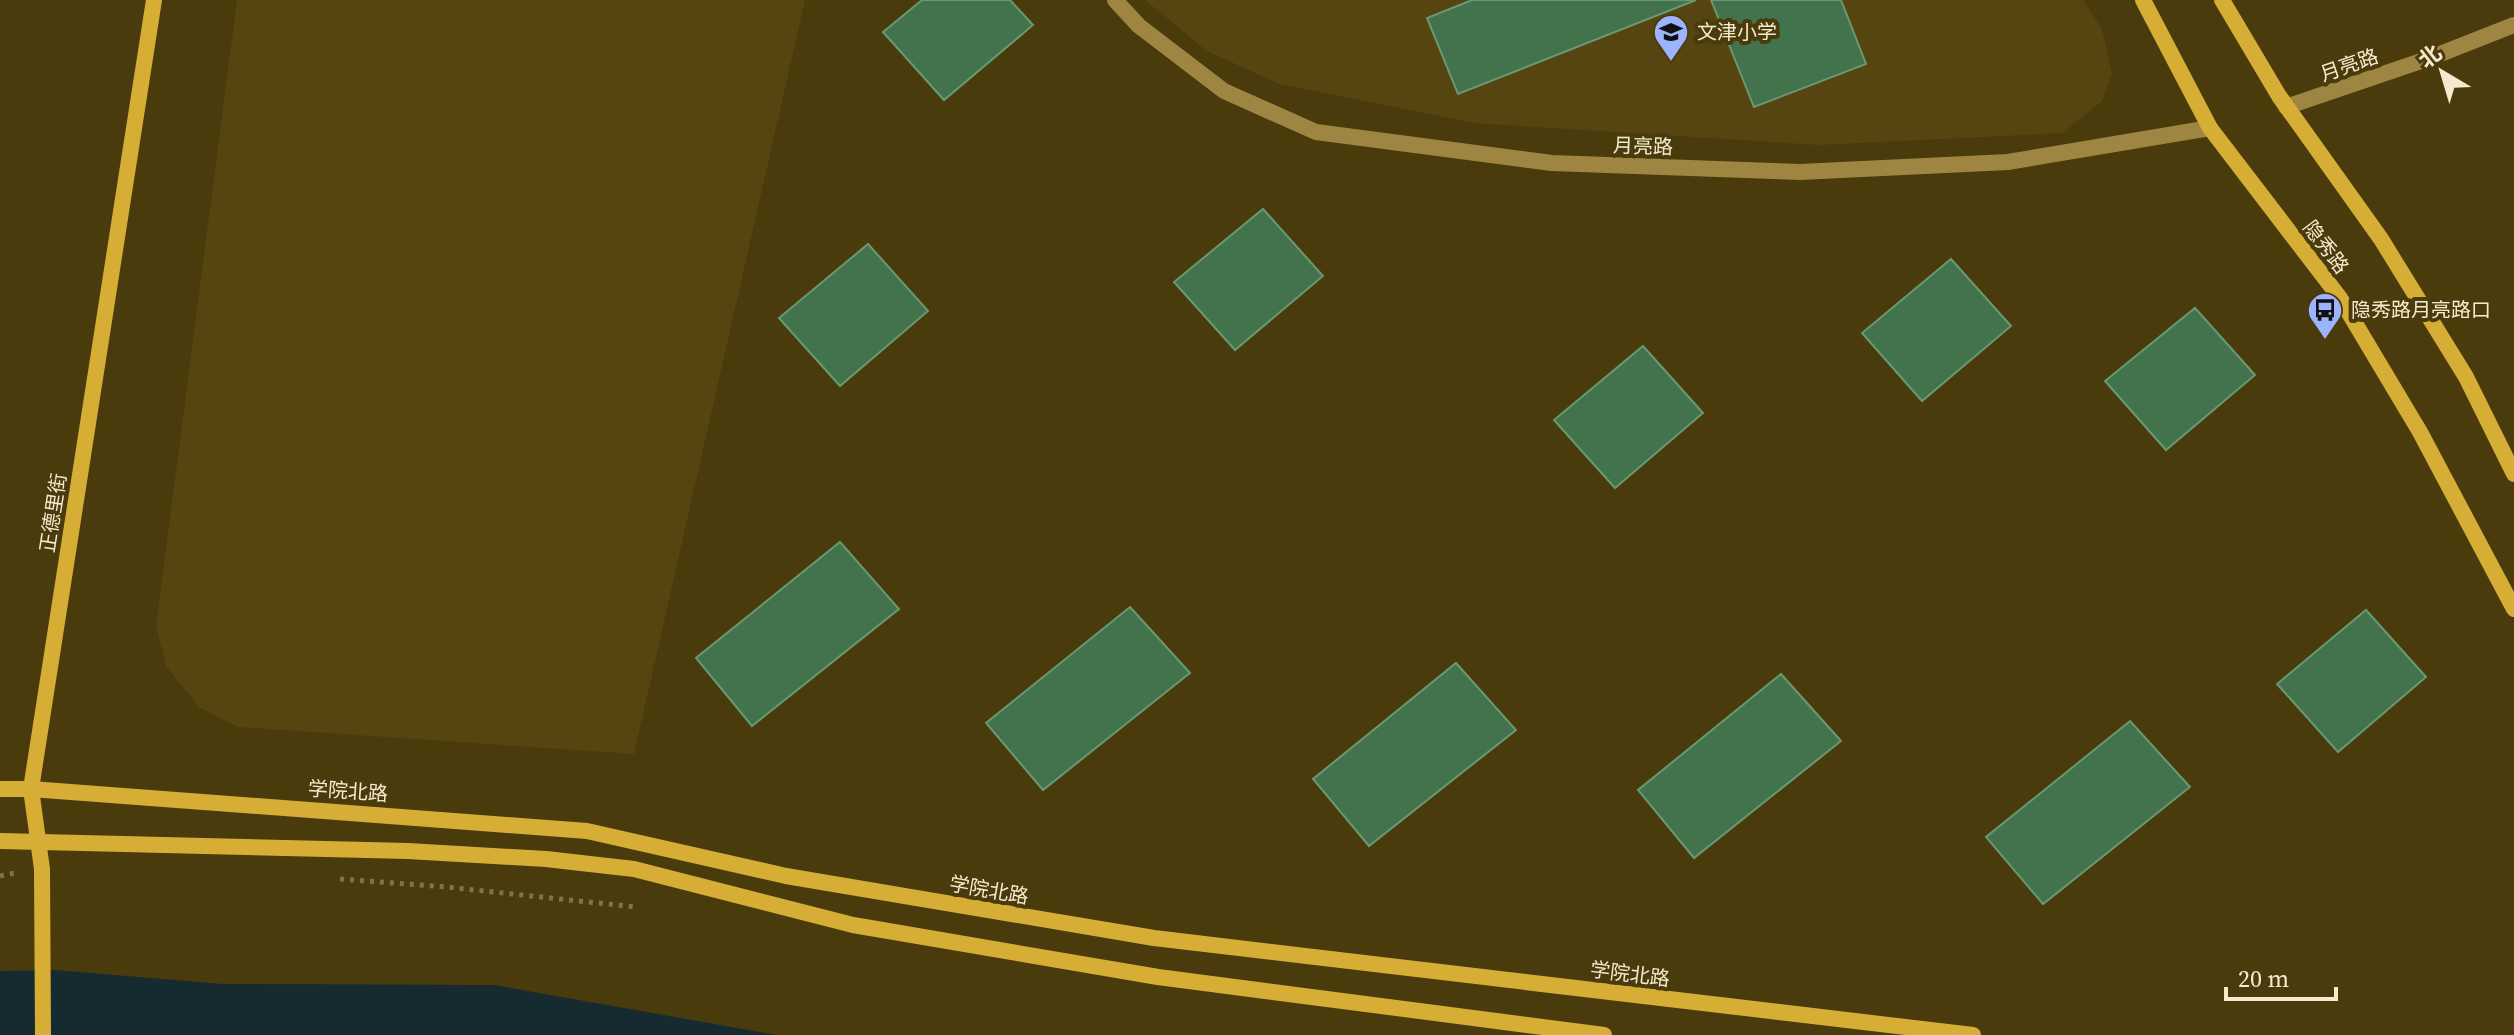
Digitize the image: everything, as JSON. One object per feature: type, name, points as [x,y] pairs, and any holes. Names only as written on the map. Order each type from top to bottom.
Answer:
[{"type":"main road","name":"正德里街","points":[[43,1035],[42,869],[31,789],[154,0]]},
{"type":"main road","name":"隐秀路","points":[[2143,0],[2210,128],[2340,298],[2420,432],[2514,609]]},
{"type":"main road","points":[[2222,0],[2286,107],[2389,252],[2466,377],[2514,474]]},
{"type":"main road","name":"学院北路","points":[[0,789],[587,831],[786,876],[1154,938],[1973,1035]]},
{"type":"main road","points":[[0,841],[408,851],[546,859],[634,869],[853,925],[1158,977],[1604,1035]]},
{"type":"street","name":"月亮路","points":[[1115,0],[1139,26],[1224,91],[1316,132],[1552,163],[1800,172],[2008,162],[2210,128]]},
{"type":"street","name":"月亮路","points":[[2286,107],[2430,58],[2514,25]]},
{"type":"path","points":[[0,876],[42,869]]},
{"type":"path","points":[[337,879],[636,907]]},
{"type":"shaded area","points":[[237,0],[805,0],[634,754],[238,727],[199,707],[166,666],[156,626]]},
{"type":"shaded area","name":"文津小学","points":[[1145,0],[2083,0],[2102,29],[2112,74],[2102,101],[2062,133],[1819,145],[1474,123],[1279,84],[1207,51]]},
{"type":"water","points":[[55,970],[223,984],[494,985],[777,1035],[0,1035],[0,971]]},
{"type":"building","points":[[922,0],[1010,0],[1033,25],[944,100],[883,32]]},
{"type":"building","points":[[1472,0],[1696,0],[1458,94],[1427,18]]},
{"type":"building","points":[[1711,0],[1841,0],[1866,64],[1754,107]]},
{"type":"building","points":[[1263,209],[1323,276],[1235,350],[1174,282]]},
{"type":"building","points":[[868,244],[928,311],[840,386],[779,318]]},
{"type":"building","points":[[1951,259],[2011,326],[1922,401],[1862,333]]},
{"type":"building","points":[[2195,308],[2255,375],[2166,450],[2105,381]]},
{"type":"building","points":[[1643,346],[1703,413],[1615,488],[1554,420]]},
{"type":"building","points":[[840,542],[899,609],[752,726],[696,658]]},
{"type":"building","points":[[1130,607],[1190,673],[1043,790],[986,723]]},
{"type":"building","points":[[2366,610],[2426,677],[2338,752],[2277,684]]},
{"type":"building","points":[[1456,663],[1516,730],[1369,846],[1313,779]]},
{"type":"building","points":[[1781,674],[1841,741],[1694,858],[1638,790]]},
{"type":"building","points":[[2130,721],[2190,787],[2043,904],[1986,837]]},
{"type":"place","name":"文津小学","points":[[1671,63]]},
{"type":"place","name":"隐秀路月亮路口","points":[[2325,341]]}]
